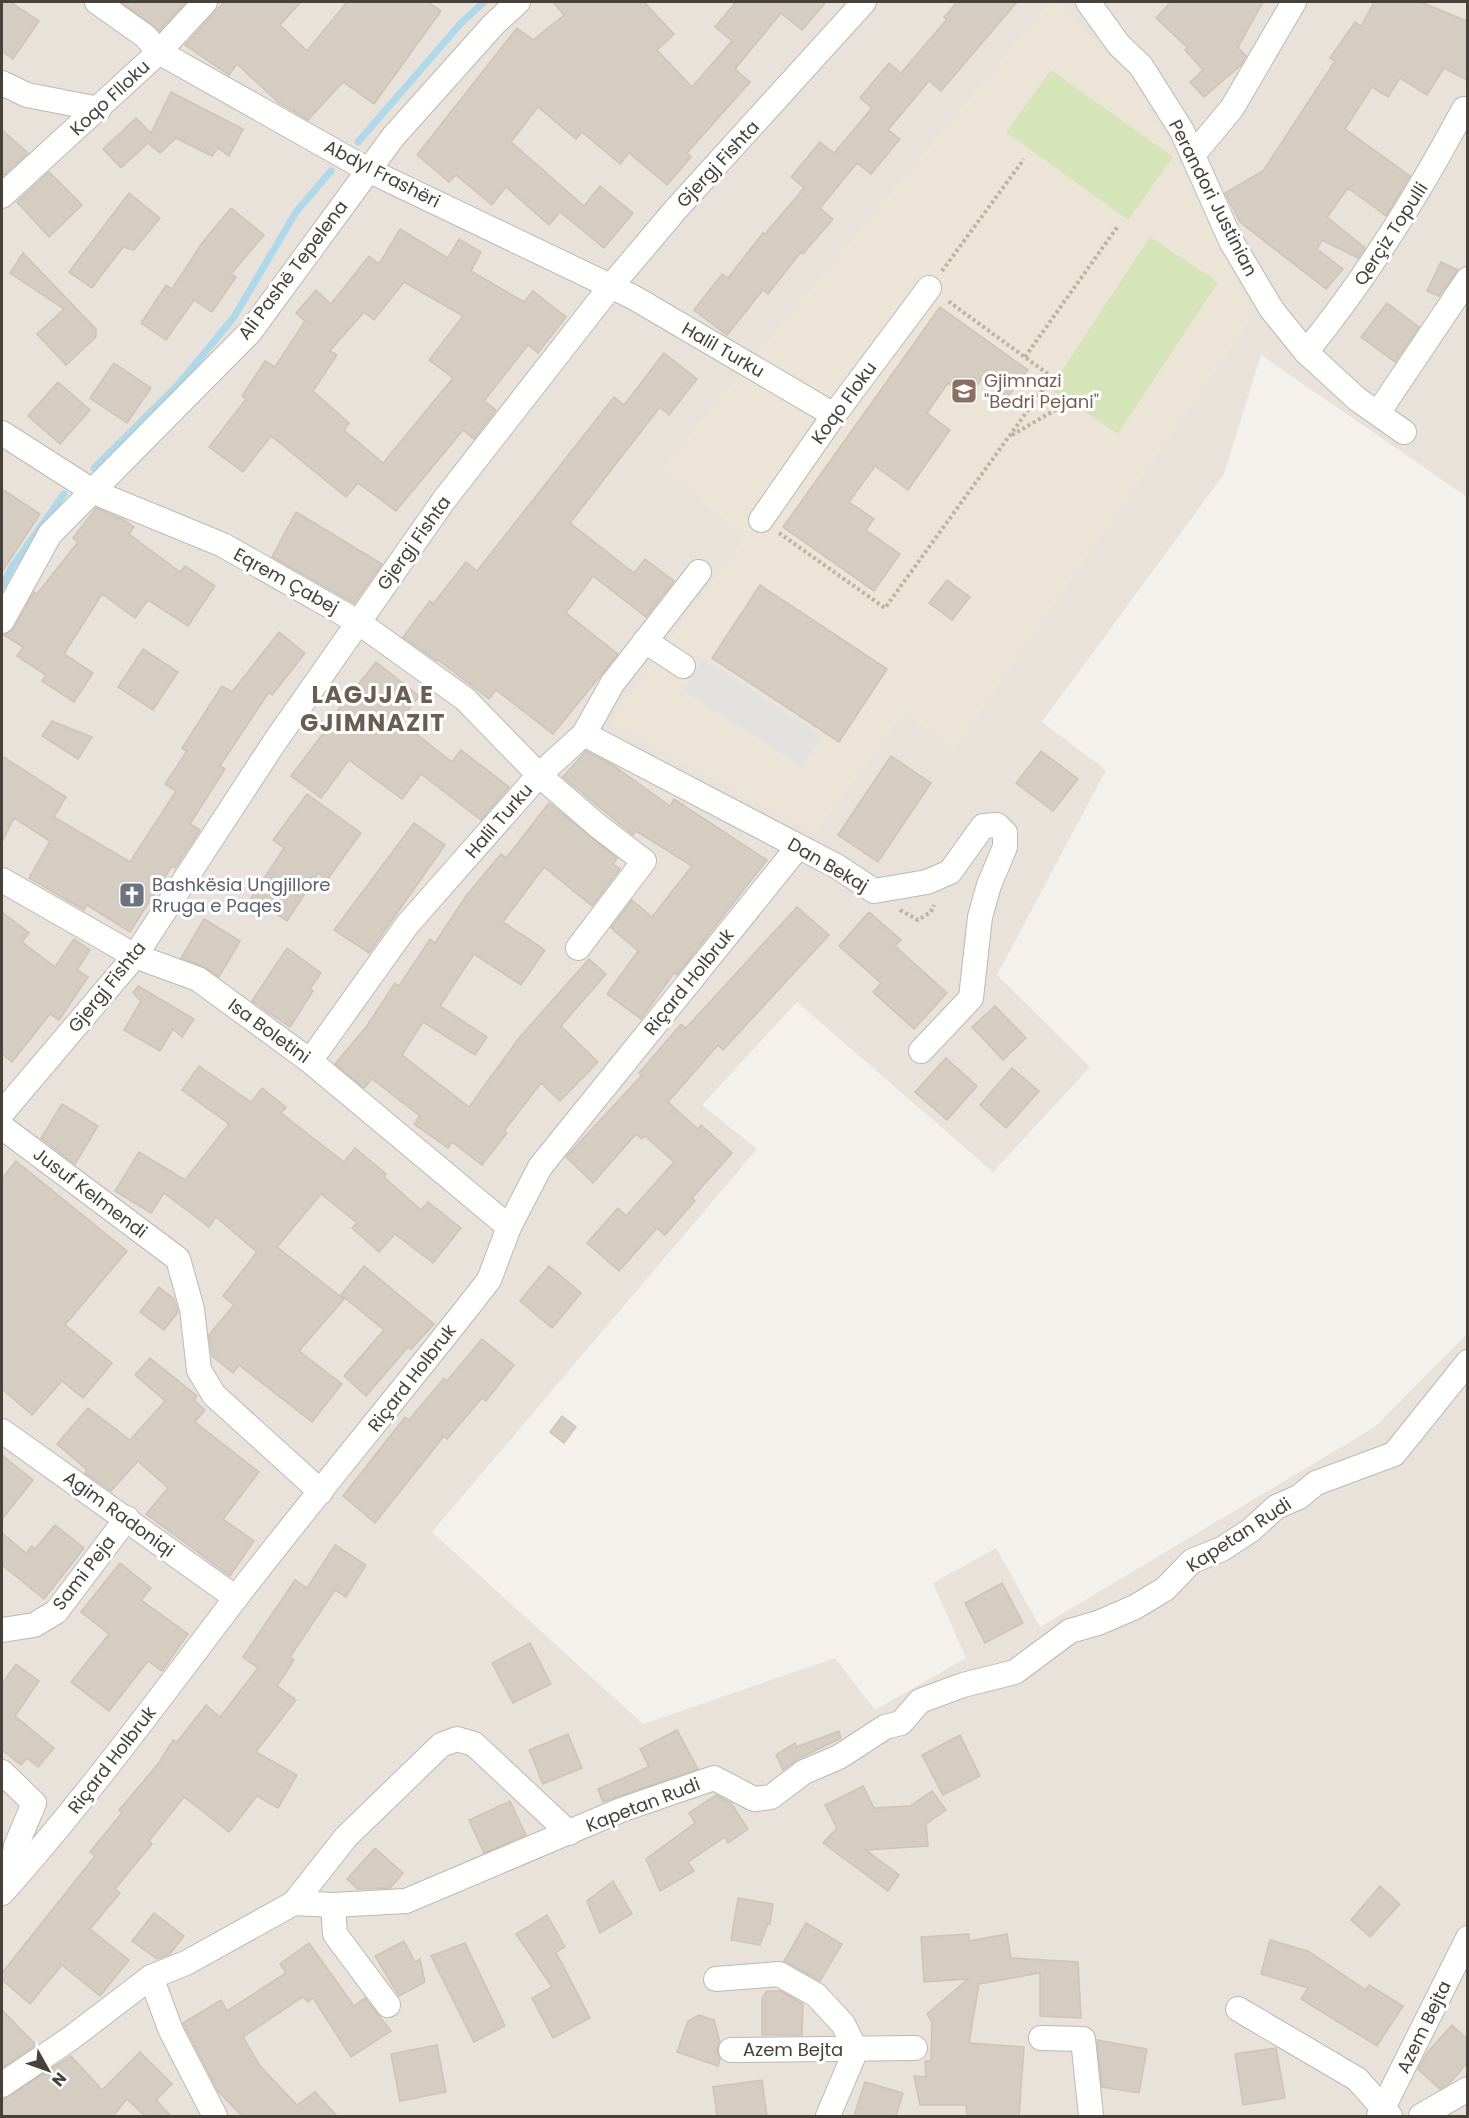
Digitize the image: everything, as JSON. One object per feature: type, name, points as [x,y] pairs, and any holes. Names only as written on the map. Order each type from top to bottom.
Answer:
[{"type":"street","name":"Koqo Flloku","points":[[2,196],[159,52],[145,36],[97,2]]},
{"type":"street","points":[[159,52],[205,2]]},
{"type":"street","name":"Ali Pashë Tepelena","points":[[2,621],[50,534],[250,332],[393,137],[494,24],[518,2]]},
{"type":"street","name":"Gjergj Fishta","points":[[2,1113],[135,956],[274,743],[444,500],[611,286],[677,208],[864,2]]},
{"type":"street","name":"Perandori Justinian","points":[[1088,2],[1119,45],[1141,66],[1182,131],[1231,241],[1272,310],[1306,352],[1357,399],[1404,432]]},
{"type":"street","points":[[1193,155],[1232,108],[1294,2]]},
{"type":"street","name":"Abdyl Frashëri","points":[[159,52],[368,170],[611,286]]},
{"type":"street","points":[[2,83],[27,95],[99,109]]},
{"type":"street","name":"Qerçiz Topulli","points":[[1306,352],[1352,295],[1430,174],[1464,109]]},
{"type":"street","points":[[1378,413],[1467,279]]},
{"type":"street","name":"Halil Turku","points":[[611,286],[834,415]]},
{"type":"street","name":"Koqo Floku","points":[[761,520],[834,415],[929,288]]},
{"type":"street","name":"Eqrem Çabej","points":[[2,433],[94,492],[223,545],[358,622],[465,699],[539,775]]},
{"type":"street","points":[[539,775],[584,734],[612,684],[699,572]]},
{"type":"street","points":[[645,641],[683,666]]},
{"type":"street","name":"Dan Bekaj","points":[[584,734],[838,867],[874,891],[927,882],[950,872],[983,826],[997,825],[1005,833],[1005,847],[988,885],[980,916],[971,998],[921,1051]]},
{"type":"street","name":"Halil Turku","points":[[310,1061],[407,925],[539,775],[598,826],[644,861],[578,948]]},
{"type":"street","name":"Riçard Holbruk","points":[[6,1888],[49,1840],[236,1598],[489,1280],[508,1227],[540,1167],[798,847]]},
{"type":"street","name":"Isa Boletini","points":[[2,880],[135,956],[198,980],[310,1061],[508,1227]]},
{"type":"street","name":"Jusuf Kelmendi","points":[[2,1127],[178,1259],[192,1309],[199,1370],[214,1395],[321,1492]]},
{"type":"street","name":"Kapetan Rudi","points":[[294,1902],[333,1905],[406,1901],[621,1810],[714,1778],[754,1799],[771,1797],[804,1772],[839,1757],[885,1727],[902,1723],[920,1701],[963,1685],[1015,1672],[1070,1631],[1108,1619],[1165,1589],[1192,1561],[1222,1549],[1251,1530],[1276,1507],[1299,1497],[1316,1483],[1394,1454],[1467,1362]]},
{"type":"street","name":"Agim Radoniqi","points":[[2,1431],[236,1598]]},
{"type":"street","name":"Sami Peja","points":[[2,1630],[34,1625],[56,1612],[127,1518]]},
{"type":"street","name":"Kapetan Rudi","points":[[2,2085],[71,2038],[151,1977],[186,1963],[294,1902],[346,1837],[441,1745],[457,1739],[474,1744],[569,1833]]},
{"type":"street","points":[[2,1772],[34,1803],[16,1846],[6,1888]]},
{"type":"street","points":[[333,1905],[335,1934],[388,2005]]},
{"type":"street","name":"Azem Bejta","points":[[1384,2114],[1467,1938]]},
{"type":"street","points":[[716,1979],[779,1974],[816,1995],[843,2024],[856,2050]]},
{"type":"street","points":[[151,1977],[171,2031],[215,2116]]},
{"type":"street","points":[[1238,2009],[1357,2079],[1384,2114]]},
{"type":"street","points":[[1041,2038],[1083,2040],[1091,2116]]},
{"type":"street","name":"Azem Bejta","points":[[731,2050],[915,2048]]},
{"type":"street","name":"Azem Bejta","points":[[828,2116],[856,2050]]},
{"type":"street","points":[[1421,2116],[1467,2090]]},
{"type":"path","points":[[761,520],[885,608],[1052,377],[929,288],[1024,159]]},
{"type":"path","points":[[1025,357],[1118,226]]},
{"type":"path","points":[[1009,437],[1059,408]]},
{"type":"shaded area","points":[[2,2],[1467,2],[1467,497],[1261,355],[1224,474],[1042,722],[1106,770],[997,975],[1090,1067],[993,1172],[797,1002],[702,1105],[757,1149],[432,1532],[643,1724],[835,1658],[875,1710],[966,1658],[933,1583],[996,1548],[1040,1627],[1375,1427],[1467,1334],[1467,2116],[2,2116]]},
{"type":"shaded area","name":"Gjimnazi \"Bedri Pejani\"","points":[[1050,2],[1057,2],[1135,82],[1193,189],[1253,315],[954,749],[904,712],[814,834],[611,722],[745,537],[664,467]]},
{"type":"shaded area","points":[[703,658],[823,736],[802,768],[682,690]]},
{"type":"green space","points":[[1051,70],[1173,157],[1128,220],[1006,132]]},
{"type":"green space","points":[[1150,237],[1218,282],[1118,434],[1050,389]]},
{"type":"building","points":[[2,2],[10,2],[39,21],[13,59],[2,51]]},
{"type":"building","points":[[121,2],[186,2],[159,31]]},
{"type":"building","points":[[224,2],[301,2],[280,25],[307,51],[347,2],[428,2],[441,11],[374,104],[343,82],[308,120],[279,103],[237,64],[229,75],[185,45]]},
{"type":"building","points":[[553,2],[644,2],[674,34],[657,50],[692,87],[732,41],[715,27],[736,2],[826,2],[802,30],[781,13],[735,69],[750,82],[687,153],[691,157],[667,185],[629,153],[620,164],[582,132],[576,139],[538,107],[511,142],[584,206],[600,186],[633,213],[604,248],[560,212],[549,225],[506,187],[492,205],[456,175],[449,182],[417,155],[517,28],[533,40],[564,15]]},
{"type":"building","points":[[957,2],[1017,2],[941,91],[929,81],[888,130],[900,139],[871,174],[857,163],[820,208],[833,219],[803,254],[801,252],[768,294],[763,290],[727,335],[694,310],[722,274],[728,278],[763,233],[765,234],[804,188],[791,177],[820,142],[834,153],[872,108],[860,98],[889,63],[901,73],[947,19],[944,17]]},
{"type":"building","points":[[1171,2],[1263,2],[1238,47],[1246,56],[1241,65],[1204,97],[1190,82],[1203,70],[1185,50],[1188,48],[1156,18]]},
{"type":"building","points":[[1374,2],[1421,2],[1467,21],[1467,80],[1444,68],[1427,95],[1400,78],[1388,97],[1372,87],[1345,129],[1410,176],[1386,216],[1348,188],[1327,217],[1365,248],[1358,258],[1322,240],[1317,249],[1343,269],[1326,289],[1240,222],[1225,193],[1263,171],[1335,61],[1330,58],[1355,22],[1361,26]]},
{"type":"building","points":[[171,92],[243,129],[229,156],[218,148],[212,156],[176,138],[160,153],[148,143],[121,168],[103,149],[136,118],[151,133]]},
{"type":"building","points":[[2,130],[28,153],[2,177]]},
{"type":"building","points":[[49,172],[82,205],[49,237],[17,202]]},
{"type":"building","points":[[129,193],[160,218],[134,250],[123,247],[92,288],[69,272]]},
{"type":"building","points":[[231,208],[264,235],[231,274],[236,277],[212,312],[194,300],[166,340],[141,323],[166,285],[172,289],[202,243]]},
{"type":"building","points":[[400,229],[448,258],[459,239],[481,252],[471,271],[524,302],[533,291],[566,317],[538,353],[528,345],[484,401],[496,410],[474,439],[463,430],[396,511],[358,483],[346,497],[271,436],[243,472],[209,447],[246,399],[242,396],[265,361],[275,367],[305,321],[296,313],[316,290],[331,304],[369,256],[379,264]],"holes":[[[404,282],[463,316],[429,360],[453,378],[383,463],[344,430],[349,423],[313,391],[337,355],[330,351],[364,312],[374,320]]]},
{"type":"building","points":[[23,253],[96,329],[96,337],[66,365],[37,334],[64,309],[10,273]]},
{"type":"building","points":[[1441,262],[1458,270],[1439,296],[1427,291]]},
{"type":"building","points":[[1387,303],[1419,327],[1395,362],[1361,337]]},
{"type":"building","points":[[940,307],[1028,370],[1008,397],[982,378],[968,398],[948,383],[927,413],[950,430],[908,490],[875,466],[849,502],[874,519],[866,530],[900,554],[874,591],[783,527]]},
{"type":"building","points":[[664,353],[697,379],[669,415],[660,407],[570,523],[634,573],[645,559],[674,581],[646,617],[593,576],[566,613],[618,654],[553,734],[496,690],[489,699],[438,660],[403,637],[430,601],[433,604],[466,562],[477,571],[614,397],[624,405]]},
{"type":"building","points":[[114,363],[151,388],[127,423],[90,398]]},
{"type":"building","points":[[58,382],[90,410],[60,444],[28,416]]},
{"type":"building","points":[[2,489],[40,514],[2,572]]},
{"type":"building","points":[[96,508],[134,527],[129,534],[180,572],[185,566],[215,586],[188,626],[148,600],[135,618],[102,594],[64,654],[93,673],[74,702],[42,681],[46,675],[17,656],[23,647],[4,635],[14,628],[34,592],[37,594],[78,542],[73,538]]},
{"type":"building","points":[[296,512],[382,564],[354,603],[272,557]]},
{"type":"building","points":[[947,580],[970,597],[952,620],[929,603]]},
{"type":"building","points":[[760,585],[887,669],[839,742],[712,658]]},
{"type":"building","points":[[279,632],[305,653],[272,695],[269,692],[220,766],[225,769],[190,824],[200,830],[175,868],[172,866],[130,932],[87,905],[84,910],[29,878],[50,841],[14,818],[2,842],[2,756],[66,797],[54,817],[130,862],[176,791],[165,784],[187,751],[182,748],[222,686],[232,692]]},
{"type":"building","points":[[143,649],[178,672],[153,710],[118,687]]},
{"type":"building","points":[[376,662],[419,696],[400,721],[452,762],[461,750],[509,787],[481,820],[421,774],[402,799],[349,760],[321,798],[291,776],[331,723],[329,721]]},
{"type":"building","points":[[52,721],[92,737],[78,759],[42,736]]},
{"type":"building","points":[[586,751],[611,764],[670,806],[674,799],[767,860],[677,975],[674,973],[641,1019],[607,994],[638,951],[611,928],[632,900],[652,917],[692,866],[636,831],[633,835],[563,777]]},
{"type":"building","points":[[1041,751],[1078,779],[1053,811],[1016,783]]},
{"type":"building","points":[[891,756],[931,783],[878,862],[838,835]]},
{"type":"building","points":[[307,794],[361,833],[327,880],[318,873],[287,921],[251,898],[284,848],[273,840]]},
{"type":"building","points":[[549,803],[617,858],[613,864],[620,869],[592,906],[544,867],[503,922],[545,950],[521,985],[474,954],[440,1006],[487,1037],[475,1055],[423,1022],[402,1055],[469,1107],[519,1038],[589,959],[606,974],[561,1026],[598,1062],[560,1101],[541,1083],[504,1131],[507,1133],[482,1165],[452,1142],[448,1148],[414,1124],[420,1116],[372,1079],[364,1088],[335,1064],[366,1027],[395,983],[399,986],[430,939],[435,943],[466,896],[501,854],[506,858]]},
{"type":"building","points":[[414,823],[445,845],[369,953],[334,930]]},
{"type":"building","points":[[797,907],[829,935],[723,1050],[718,1045],[668,1102],[698,1129],[701,1125],[732,1153],[692,1198],[695,1201],[665,1235],[657,1228],[619,1271],[587,1243],[618,1208],[626,1216],[674,1162],[645,1136],[642,1139],[636,1134],[593,1183],[566,1157],[642,1075],[639,1073],[681,1024],[686,1028]]},
{"type":"building","points":[[2,912],[29,933],[22,942],[55,967],[74,939],[90,950],[77,970],[88,977],[59,1020],[50,1014],[12,1062],[2,1054]]},
{"type":"building","points":[[869,912],[901,940],[895,946],[947,993],[914,1029],[873,992],[881,983],[839,946]]},
{"type":"building","points":[[204,919],[240,941],[219,977],[203,966],[181,958]]},
{"type":"building","points":[[287,948],[321,973],[310,989],[313,991],[290,1027],[252,1001]]},
{"type":"building","points":[[138,986],[194,1019],[182,1037],[173,1029],[160,1051],[124,1030],[141,1001],[133,993]]},
{"type":"building","points":[[995,1006],[1026,1038],[1003,1060],[972,1027]]},
{"type":"building","points":[[946,1058],[977,1086],[947,1120],[915,1092]]},
{"type":"building","points":[[199,1066],[251,1102],[262,1088],[286,1107],[281,1113],[344,1162],[355,1148],[386,1174],[384,1177],[421,1210],[428,1202],[461,1228],[433,1263],[395,1234],[379,1252],[352,1228],[357,1223],[321,1194],[277,1247],[344,1299],[299,1351],[342,1384],[312,1422],[239,1365],[233,1373],[212,1356],[209,1335],[234,1305],[223,1296],[257,1252],[216,1217],[209,1227],[164,1193],[151,1213],[115,1191],[139,1152],[185,1180],[229,1124],[182,1090]]},
{"type":"building","points":[[1012,1068],[1039,1091],[1006,1128],[980,1105]]},
{"type":"building","points":[[62,1104],[98,1126],[75,1164],[41,1138]]},
{"type":"building","points":[[16,1161],[127,1251],[65,1325],[112,1363],[83,1398],[62,1381],[32,1415],[2,1389],[2,1179]]},
{"type":"building","points":[[364,1266],[434,1324],[411,1349],[408,1347],[366,1396],[344,1376],[384,1330],[341,1295]]},
{"type":"building","points":[[549,1266],[581,1293],[552,1328],[520,1301]]},
{"type":"building","points":[[159,1287],[174,1299],[178,1312],[164,1330],[140,1312]]},
{"type":"building","points":[[482,1339],[514,1365],[486,1401],[482,1398],[447,1439],[444,1436],[375,1523],[343,1496],[405,1417],[409,1420],[444,1378],[447,1381]]},
{"type":"building","points":[[150,1358],[197,1396],[194,1400],[205,1410],[195,1422],[259,1472],[223,1519],[254,1541],[230,1576],[146,1514],[168,1488],[138,1461],[111,1491],[85,1473],[87,1470],[57,1444],[88,1408],[130,1440],[165,1401],[135,1375]]},
{"type":"building","points":[[562,1416],[576,1427],[564,1443],[550,1432]]},
{"type":"building","points":[[2,1455],[33,1480],[2,1519]]},
{"type":"building","points":[[55,1525],[84,1548],[44,1599],[2,1565],[2,1533],[26,1553],[32,1546],[35,1549]]},
{"type":"building","points":[[335,1545],[366,1565],[346,1597],[335,1590],[290,1657],[294,1660],[277,1686],[296,1700],[256,1752],[297,1775],[278,1808],[257,1796],[229,1832],[184,1797],[149,1841],[152,1844],[115,1889],[120,1893],[90,1929],[129,1960],[100,1996],[62,1965],[30,2004],[2,1980],[2,1973],[95,1856],[90,1852],[122,1813],[119,1810],[158,1764],[173,1740],[177,1742],[206,1705],[220,1717],[258,1668],[243,1657],[295,1580],[307,1588]]},
{"type":"building","points":[[120,1563],[151,1588],[141,1600],[188,1634],[162,1671],[148,1661],[109,1711],[71,1682],[109,1634],[81,1612]]},
{"type":"building","points":[[1002,1583],[1023,1623],[985,1643],[965,1603]]},
{"type":"building","points":[[530,1643],[551,1684],[513,1703],[492,1663]]},
{"type":"building","points":[[16,1664],[39,1681],[15,1716],[54,1748],[38,1767],[27,1758],[21,1765],[2,1750],[2,1684]]},
{"type":"building","points":[[677,1730],[698,1769],[603,1802],[598,1789],[649,1767],[640,1749]]},
{"type":"building","points":[[839,1731],[841,1738],[798,1759],[783,1770],[776,1755],[795,1743],[796,1747]]},
{"type":"building","points":[[568,1734],[582,1768],[543,1784],[529,1750]]},
{"type":"building","points":[[960,1735],[980,1776],[943,1795],[922,1755]]},
{"type":"building","points":[[863,1786],[874,1808],[910,1806],[932,1791],[946,1810],[926,1824],[928,1846],[866,1850],[899,1875],[888,1891],[823,1843],[837,1828],[825,1805]]},
{"type":"building","points":[[716,1795],[731,1803],[748,1829],[728,1843],[725,1837],[688,1862],[694,1871],[660,1891],[646,1859],[695,1823],[689,1813]]},
{"type":"building","points":[[510,1801],[526,1835],[484,1853],[469,1820]]},
{"type":"building","points":[[375,1848],[403,1873],[390,1888],[358,1889],[347,1879]]},
{"type":"building","points":[[613,1881],[632,1914],[600,1933],[587,1901]]},
{"type":"building","points":[[1380,1886],[1400,1904],[1370,1937],[1351,1920]]},
{"type":"building","points":[[738,1898],[773,1904],[770,1924],[768,1923],[760,1945],[731,1940]]},
{"type":"building","points":[[154,1913],[184,1936],[170,1954],[157,1959],[132,1941]]},
{"type":"building","points":[[547,1915],[565,1947],[556,1952],[590,2018],[553,2038],[532,1998],[552,1987],[516,1934]]},
{"type":"building","points":[[806,1923],[842,1944],[820,1981],[784,1961]]},
{"type":"building","points":[[969,1934],[969,1941],[1007,1934],[1011,1958],[1078,1962],[1081,2018],[1040,2016],[1040,1973],[979,1984],[969,2043],[1024,2047],[1019,2116],[967,2116],[966,2105],[920,2105],[914,2076],[926,2077],[925,2061],[931,2061],[932,2022],[927,2014],[968,1979],[924,1982],[921,1937]]},
{"type":"building","points":[[1270,1940],[1308,1951],[1366,1990],[1369,1985],[1403,2006],[1377,2046],[1301,1999],[1308,1988],[1261,1974]]},
{"type":"building","points":[[404,1941],[415,1962],[420,1959],[425,1982],[399,1996],[375,1956]]},
{"type":"building","points":[[309,1943],[354,2006],[365,1998],[391,2031],[351,2057],[313,1998],[308,2002],[303,1997],[243,2037],[260,2066],[297,2105],[315,2092],[337,2116],[242,2116],[218,2091],[183,2023],[221,2000],[227,2011],[286,1973],[280,1964]]},
{"type":"building","points":[[465,1943],[505,2026],[474,2042],[431,1956]]},
{"type":"building","points":[[767,1991],[781,1991],[803,2004],[802,2035],[762,2035],[762,1998]]},
{"type":"building","points":[[2,2010],[36,2045],[2,2068]]},
{"type":"building","points":[[699,2015],[714,2020],[720,2042],[717,2050],[720,2059],[718,2066],[677,2052],[688,2021]]},
{"type":"building","points":[[1452,2025],[1467,2039],[1467,2063],[1449,2084],[1440,2089],[1418,2069],[1427,2053]]},
{"type":"building","points":[[1097,2040],[1147,2049],[1139,2093],[1102,2087]]},
{"type":"building","points":[[437,2045],[446,2092],[400,2101],[391,2054]]},
{"type":"building","points":[[1276,2048],[1285,2098],[1243,2105],[1235,2054]]},
{"type":"building","points":[[140,2052],[172,2084],[156,2100],[171,2116],[145,2116],[127,2099],[113,2116],[2,2116],[2,2100],[71,2056],[102,2090]]},
{"type":"building","points":[[762,2080],[767,2116],[717,2116],[713,2087]]},
{"type":"building","points":[[865,2082],[903,2093],[896,2116],[854,2116]]},
{"type":"waterway","points":[[358,142],[462,22],[484,2]]},
{"type":"waterway","points":[[94,468],[177,386],[234,317],[296,212],[331,171]]},
{"type":"waterway","points":[[2,587],[12,567],[64,494]]},
{"type":"place","name":"Gjimnazi \"Bedri Pejani\"","points":[[964,391]]},
{"type":"place","name":"Bashkësia Ungjillore Rruga e Paqes","points":[[132,895]]},
{"type":"district","name":"LAGJJA E GJIMNAZIT","points":[[373,709]]}]
